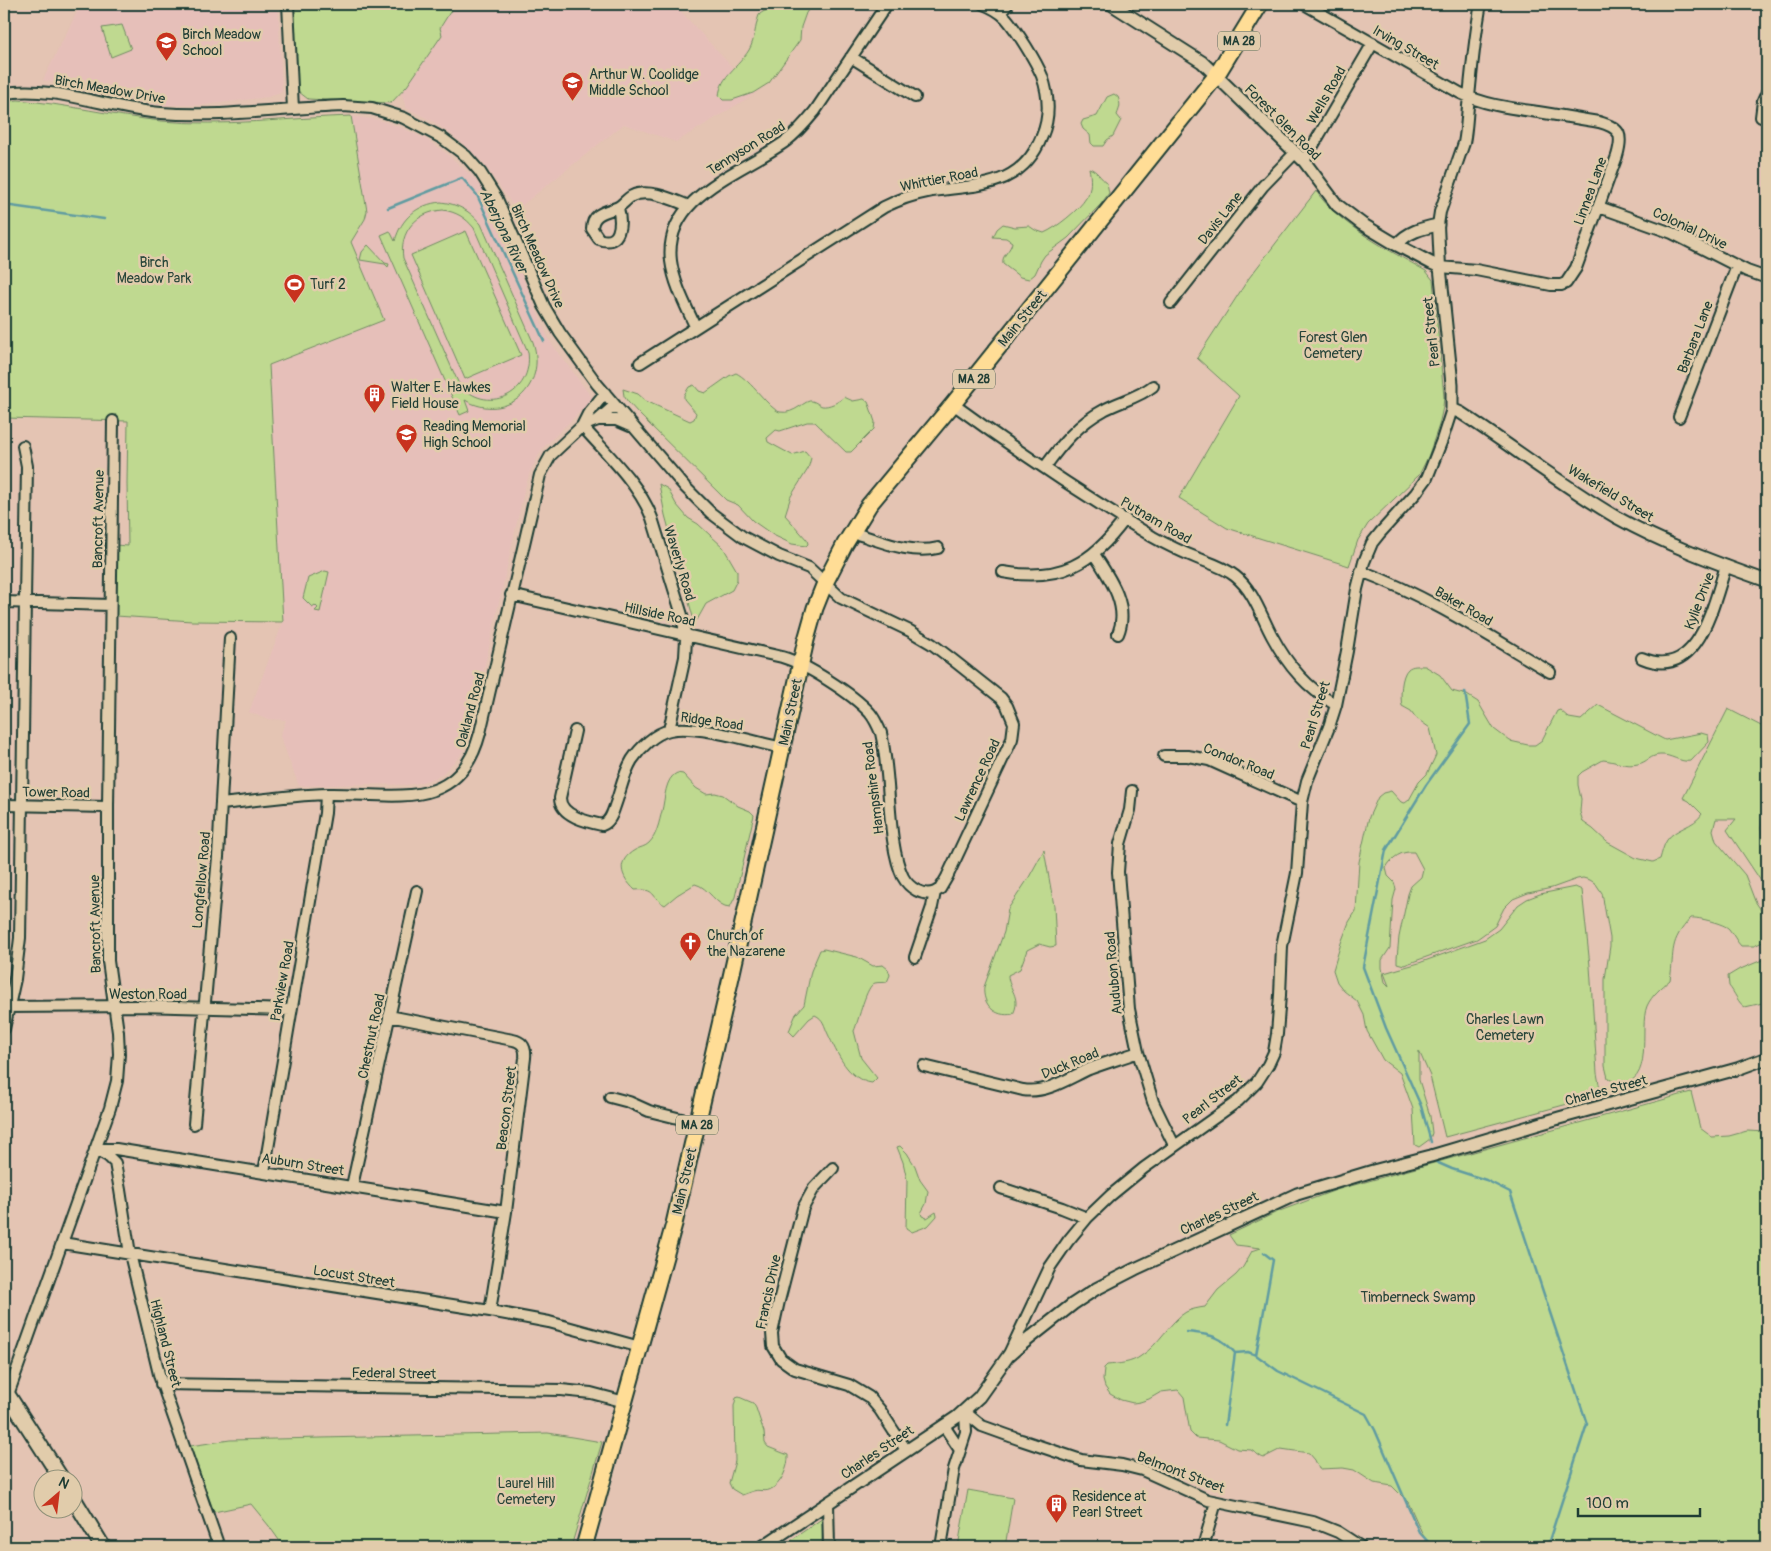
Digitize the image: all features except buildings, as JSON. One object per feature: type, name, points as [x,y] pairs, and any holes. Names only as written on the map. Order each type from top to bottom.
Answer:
[{"type":"main road","name":"Main Street","points":[[584,1547],[674,1224],[810,624],[825,583],[851,532],[879,492],[953,404],[1216,76],[1260,4]]},
{"type":"main road","points":[[5,1397],[54,1468]]},
{"type":"main road","points":[[82,1512],[103,1547]]},
{"type":"street","points":[[288,4],[293,109]]},
{"type":"street","name":"Tennyson Road","points":[[695,326],[676,280],[671,258],[674,233],[689,206],[709,188],[773,150],[799,130],[815,111],[887,4]]},
{"type":"street","points":[[984,4],[1000,13],[1008,4]]},
{"type":"street","name":"Forest Glen Road","points":[[1111,4],[1195,58],[1216,76],[1304,161],[1331,198],[1342,209],[1362,224],[1397,245],[1426,261],[1440,266]]},
{"type":"street","name":"Irving Street","points":[[1304,4],[1469,98]]},
{"type":"street","name":"Pearl Street","points":[[1008,1356],[1050,1267],[1087,1218],[1122,1186],[1174,1145],[1244,1096],[1260,1078],[1272,1056],[1278,1021],[1283,936],[1297,873],[1302,802],[1307,781],[1327,733],[1336,705],[1361,571],[1372,543],[1427,478],[1452,409],[1452,384],[1440,266],[1438,226],[1442,202],[1464,143],[1481,4]]},
{"type":"street","name":"Whittier Road","points":[[640,362],[843,232],[891,204],[906,197],[995,182],[1012,174],[1026,163],[1035,151],[1044,132],[1048,111],[1047,97],[1042,76],[1036,65],[1011,25],[1000,13]]},
{"type":"street","name":"Wells Road","points":[[1304,161],[1373,43]]},
{"type":"street","points":[[851,56],[915,97]]},
{"type":"street","name":"Birch Meadow Drive","points":[[4,92],[51,93],[133,110],[170,114],[348,106],[381,110],[422,126],[466,156],[480,172],[497,199],[550,316],[570,347],[605,393],[685,487],[720,521],[756,545],[809,568],[825,583]]},
{"type":"street","points":[[1761,117],[1763,101],[1767,92]]},
{"type":"street","name":"Linnea Lane","points":[[1440,266],[1469,269],[1546,284],[1561,285],[1568,280],[1576,268],[1620,146],[1621,137],[1616,129],[1600,122],[1492,106],[1469,98]]},
{"type":"street","name":"Davis Lane","points":[[1171,304],[1263,186],[1295,153]]},
{"type":"street","points":[[618,208],[628,199],[641,194],[666,198],[689,206]]},
{"type":"street","name":"Colonial Drive","points":[[1599,206],[1672,233],[1737,266],[1767,278]]},
{"type":"street","points":[[1397,245],[1403,238],[1413,232],[1438,226]]},
{"type":"street","name":"Barbara Lane","points":[[1679,417],[1737,266]]},
{"type":"street","points":[[1045,467],[1063,443],[1083,424],[1105,409],[1141,395],[1153,386]]},
{"type":"street","name":"Oakland Road","points":[[582,426],[588,414],[605,393]]},
{"type":"street","name":"Putnam Road","points":[[953,404],[1125,519],[1165,543],[1221,568],[1240,580],[1248,589],[1272,636],[1296,672],[1311,689],[1336,705]]},
{"type":"street","name":"Oakland Road","points":[[598,420],[615,405]]},
{"type":"street","name":"Wakefield Street","points":[[1452,409],[1617,517],[1671,544],[1767,581]]},
{"type":"street","name":"Oakland Road","points":[[222,804],[326,794],[420,795],[431,792],[446,784],[462,771],[471,759],[478,742],[536,488],[542,469],[555,450],[582,426],[598,420],[616,420],[634,427]]},
{"type":"street","name":"Bancroft Avenue","points":[[5,1397],[112,1101],[118,1072],[119,1042],[108,961],[113,421]]},
{"type":"street","name":"Waverly Road","points":[[582,426],[633,485],[648,509],[682,615],[686,634],[685,657],[669,730]]},
{"type":"street","points":[[4,1029],[6,1007],[19,946],[26,466],[22,446]]},
{"type":"street","points":[[1003,572],[1022,574],[1050,573],[1071,567],[1094,554],[1111,538],[1125,519]]},
{"type":"street","points":[[851,532],[911,549],[925,550],[938,548]]},
{"type":"street","points":[[1094,554],[1112,582],[1118,596],[1122,615],[1118,634]]},
{"type":"street","name":"Kylie Drive","points":[[1642,658],[1667,663],[1681,657],[1695,645],[1706,626],[1726,566]]},
{"type":"street","name":"Baker Road","points":[[1361,571],[1448,611],[1550,672]]},
{"type":"street","name":"Lawrence Road","points":[[825,583],[842,598],[897,624],[932,644],[1001,698],[1012,715],[1014,732],[946,877],[940,888],[935,892],[932,907],[914,957]]},
{"type":"street","name":"Hillside Road","points":[[511,595],[782,656],[801,664]]},
{"type":"street","points":[[4,602],[110,605]]},
{"type":"street","name":"Longfellow Road","points":[[194,1124],[222,804],[222,769],[230,638]]},
{"type":"street","name":"Hampshire Road","points":[[801,664],[853,698],[876,721],[882,739],[891,822],[898,864],[905,880],[912,887],[925,893],[935,892]]},
{"type":"street","name":"Ridge Road","points":[[575,731],[560,798],[563,809],[570,814],[602,825],[610,820],[633,758],[652,740],[669,730],[693,730],[782,748]]},
{"type":"street","name":"Condor Road","points":[[1164,756],[1188,756],[1209,760],[1302,802]]},
{"type":"street","name":"Audubon Road","points":[[1132,791],[1130,810],[1120,844],[1118,872],[1129,1009],[1138,1052],[1153,1102],[1174,1145]]},
{"type":"street","name":"Parkview Road","points":[[264,1172],[325,813],[326,794]]},
{"type":"street","name":"Tower Road","points":[[4,805],[108,807]]},
{"type":"street","name":"Chestnut Road","points":[[352,1186],[417,891]]},
{"type":"street","name":"Weston Road","points":[[6,1007],[291,1010]]},
{"type":"street","name":"Beacon Street","points":[[390,1016],[513,1040],[523,1045],[526,1058],[506,1212],[490,1311]]},
{"type":"street","name":"Duck Road","points":[[924,1066],[1034,1091],[1046,1089],[1091,1068],[1138,1052]]},
{"type":"street","name":"Charles Street","points":[[762,1547],[965,1412],[985,1390],[1008,1356],[1065,1310],[1096,1289],[1135,1269],[1297,1194],[1373,1170],[1431,1156],[1559,1118],[1737,1069],[1767,1058]]},
{"type":"street","points":[[610,1097],[646,1110],[698,1123]]},
{"type":"street","name":"Auburn Street","points":[[95,1149],[116,1149],[506,1212]]},
{"type":"street","name":"Highland Street","points":[[95,1149],[108,1156],[115,1163],[130,1254],[161,1384],[219,1547]]},
{"type":"street","name":"Francis Drive","points":[[833,1168],[814,1188],[803,1208],[779,1301],[772,1334],[773,1346],[781,1359],[795,1369],[849,1385],[869,1396],[906,1450]]},
{"type":"street","points":[[1001,1188],[1087,1218]]},
{"type":"street","name":"Locust Street","points":[[62,1243],[490,1311],[549,1322],[640,1347]]},
{"type":"street","name":"Federal Street","points":[[161,1384],[567,1390],[591,1393],[625,1402]]},
{"type":"street","points":[[941,1547],[954,1469],[966,1432],[965,1412]]},
{"type":"street","name":"Belmont Street","points":[[965,1412],[982,1426],[1020,1440],[1081,1460],[1122,1465],[1142,1470],[1216,1502],[1313,1522],[1338,1532],[1361,1547]]},
{"type":"street","points":[[944,1426],[960,1450]]},
{"type":"street","points":[[1203,1547],[1216,1502]]},
{"type":"street","points":[[828,1503],[829,1547]]},
{"type":"shaded area","name":"Birch Meadow School","points":[[81,4],[278,4],[282,92],[268,97],[204,105],[160,105],[43,80]]},
{"type":"shaded area","name":"Arthur W. Coolidge Middle School","points":[[451,4],[674,4],[756,93],[676,142],[624,124],[516,210],[484,164],[466,146],[434,122],[406,108],[397,79]]},
{"type":"shaded area","name":"Reading Memorial High School","points":[[351,116],[379,120],[424,138],[446,153],[473,177],[481,187],[498,219],[549,340],[593,399],[542,449],[530,472],[524,491],[470,732],[460,756],[442,774],[419,783],[406,785],[299,786],[280,736],[286,720],[266,719],[249,712],[283,622],[269,365],[384,320],[351,242],[367,211]]},
{"type":"green space","points":[[292,4],[455,4],[440,28],[442,35],[407,86],[391,103],[308,99],[299,92],[296,83]]},
{"type":"green space","points":[[785,4],[812,4],[806,13],[801,27],[800,40],[769,83],[753,93],[732,100],[723,100],[719,96],[720,89],[726,77],[749,50],[753,42],[759,15],[764,11]]},
{"type":"green space","points":[[122,25],[131,49],[111,57],[102,28]]},
{"type":"green space","points":[[1114,94],[1119,100],[1120,106],[1117,115],[1121,120],[1113,136],[1103,146],[1094,146],[1091,143],[1090,135],[1083,129],[1081,124],[1083,120],[1097,116],[1107,97]]},
{"type":"green space","name":"Birch Meadow Park","points":[[18,100],[143,119],[185,123],[232,123],[351,116],[367,211],[365,219],[351,242],[384,320],[269,365],[283,622],[192,621],[116,616],[115,545],[128,546],[128,421],[4,418],[4,102]]},
{"type":"green space","points":[[1089,168],[1095,171],[1107,183],[1109,193],[1068,238],[1045,255],[1035,274],[1029,279],[1020,277],[1003,264],[1003,258],[1012,242],[1006,238],[993,237],[997,229],[1003,224],[1015,227],[1029,226],[1044,233],[1055,227],[1078,208],[1088,195],[1090,183]]},
{"type":"green space","name":"Forest Glen Cemetery","points":[[1316,191],[1326,204],[1352,226],[1381,246],[1426,271],[1433,280],[1444,397],[1439,425],[1428,457],[1419,475],[1368,524],[1358,540],[1349,566],[1227,528],[1179,498],[1239,396],[1197,358],[1249,278]]},
{"type":"green space","points":[[441,202],[458,206],[472,215],[481,224],[533,342],[536,358],[535,373],[529,386],[509,404],[495,407],[481,406],[465,400],[469,411],[460,415],[381,235],[390,231],[395,241],[401,225],[406,219],[418,209]],"holes":[[[443,210],[464,218],[474,228],[528,352],[528,367],[523,380],[516,390],[505,396],[494,399],[481,398],[469,393],[458,382],[403,258],[404,240],[411,225],[425,215]]]},
{"type":"green space","points":[[466,231],[521,355],[465,379],[411,255]]},
{"type":"green space","points":[[368,245],[385,263],[389,264],[388,267],[385,264],[360,260],[362,252]]},
{"type":"green space","points":[[736,373],[780,412],[790,411],[809,401],[822,406],[828,406],[844,397],[853,401],[864,399],[868,402],[875,422],[874,429],[851,452],[846,452],[815,422],[807,422],[780,431],[776,430],[767,438],[768,442],[792,455],[805,451],[811,458],[808,469],[791,496],[785,515],[807,540],[808,544],[806,546],[792,544],[773,535],[753,521],[738,505],[726,500],[639,414],[624,396],[623,389],[638,394],[646,401],[690,421],[694,419],[696,413],[684,399],[684,395],[689,387],[694,385],[699,391],[705,393]]},
{"type":"green space","points":[[659,484],[668,489],[676,504],[688,518],[698,524],[723,547],[737,571],[737,580],[732,590],[706,604],[697,620],[693,617],[665,515]]},
{"type":"green space","points":[[325,571],[329,572],[320,612],[315,611],[318,608],[315,605],[312,607],[303,598],[308,578]]},
{"type":"green space","name":"Charles Lawn Cemetery","points":[[1416,666],[1425,666],[1440,675],[1452,691],[1467,695],[1478,702],[1494,729],[1510,741],[1535,745],[1542,740],[1557,711],[1560,710],[1569,718],[1581,720],[1598,705],[1665,740],[1701,733],[1708,735],[1709,742],[1691,761],[1683,761],[1660,755],[1634,765],[1603,760],[1578,776],[1581,799],[1580,812],[1583,822],[1607,842],[1636,858],[1653,862],[1660,859],[1664,845],[1670,836],[1694,822],[1702,814],[1689,801],[1683,798],[1728,709],[1767,729],[1767,812],[1763,816],[1761,828],[1762,837],[1767,846],[1767,890],[1727,830],[1736,819],[1716,819],[1713,830],[1716,841],[1745,875],[1755,901],[1767,919],[1767,940],[1754,946],[1741,946],[1727,927],[1711,921],[1691,918],[1676,941],[1670,980],[1654,995],[1647,1006],[1643,1054],[1637,1075],[1629,1082],[1617,1084],[1608,1078],[1605,1066],[1605,979],[1610,938],[1602,893],[1596,884],[1583,878],[1577,879],[1513,899],[1504,908],[1495,926],[1477,939],[1404,965],[1397,963],[1399,937],[1408,894],[1411,886],[1421,877],[1423,869],[1414,852],[1397,856],[1386,868],[1388,876],[1394,882],[1396,889],[1393,900],[1390,948],[1382,960],[1385,982],[1389,986],[1384,973],[1419,963],[1485,939],[1499,929],[1518,905],[1527,899],[1540,894],[1575,887],[1582,890],[1590,966],[1597,1073],[1601,1095],[1445,1137],[1430,1076],[1419,1051],[1419,1080],[1430,1116],[1432,1133],[1430,1139],[1419,1147],[1415,1145],[1413,1109],[1400,1073],[1383,1060],[1367,1031],[1364,1015],[1357,1001],[1344,991],[1337,982],[1333,970],[1349,922],[1356,911],[1359,862],[1369,817],[1378,797],[1383,793],[1391,791],[1401,802],[1405,803],[1409,800],[1419,782],[1427,774],[1436,755],[1430,728],[1416,718],[1411,711],[1402,706],[1401,702],[1404,676],[1408,669]]},
{"type":"green space","points":[[677,773],[683,774],[696,788],[706,794],[715,793],[723,795],[754,815],[735,897],[730,907],[721,904],[704,889],[695,884],[665,905],[647,890],[635,890],[623,874],[623,864],[629,854],[652,840],[660,820],[666,789],[670,779]]},
{"type":"green space","points":[[1044,850],[1054,906],[1056,946],[1050,947],[1039,944],[1027,950],[1020,969],[1008,975],[1016,1003],[1013,1014],[1001,1014],[995,1012],[988,1004],[985,999],[984,987],[1004,932],[1008,909]]},
{"type":"green space","points":[[824,949],[857,957],[873,966],[883,965],[888,969],[890,975],[887,982],[875,983],[869,990],[854,1031],[861,1058],[877,1078],[872,1083],[856,1077],[844,1064],[823,1023],[815,1015],[794,1036],[789,1031],[796,1014],[804,1005],[811,971],[820,950]]},
{"type":"green space","points":[[1767,958],[1767,1002],[1745,1007],[1740,1003],[1729,986],[1728,976]]},
{"type":"green space","name":"Timberneck Swamp","points":[[1691,1092],[1700,1128],[1712,1137],[1729,1136],[1747,1131],[1767,1132],[1767,1547],[1434,1547],[1429,1544],[1423,1535],[1408,1502],[1392,1486],[1374,1483],[1354,1470],[1343,1468],[1319,1469],[1309,1453],[1281,1449],[1263,1458],[1251,1450],[1237,1449],[1219,1440],[1196,1438],[1190,1432],[1184,1397],[1178,1390],[1161,1392],[1149,1399],[1133,1403],[1121,1400],[1110,1394],[1105,1387],[1103,1380],[1104,1368],[1107,1365],[1129,1362],[1137,1358],[1153,1346],[1180,1316],[1191,1310],[1205,1307],[1218,1290],[1243,1267],[1252,1251],[1261,1248],[1236,1245],[1229,1235],[1277,1212],[1336,1190]]},
{"type":"green space","points":[[900,1146],[907,1153],[915,1166],[920,1180],[928,1191],[926,1204],[921,1213],[922,1216],[927,1218],[936,1212],[937,1216],[928,1226],[912,1232],[906,1228],[907,1180],[897,1147]]},
{"type":"green space","points":[[739,1397],[753,1403],[756,1408],[764,1432],[765,1443],[768,1447],[788,1455],[787,1465],[781,1480],[767,1491],[755,1490],[742,1495],[732,1489],[729,1483],[735,1461],[734,1406],[736,1398]]},
{"type":"green space","name":"Laurel Hill Cemetery","points":[[548,1433],[602,1442],[571,1547],[284,1547],[251,1504],[214,1512],[190,1446],[230,1440]]},
{"type":"green space","points":[[968,1490],[1013,1498],[1005,1547],[958,1547]]},
{"type":"green space","points":[[823,1518],[822,1547],[781,1547]]},
{"type":"waterway","name":"Aberjona River","points":[[388,208],[462,178],[477,195],[544,341]]},
{"type":"waterway","name":"Aberjona River","points":[[4,205],[104,219]]},
{"type":"waterway","points":[[1431,1142],[1421,1106],[1386,1028],[1363,967],[1386,850],[1426,785],[1470,724],[1465,692]]},
{"type":"waterway","points":[[1436,1162],[1486,1180],[1510,1192],[1587,1424],[1547,1547]]},
{"type":"waterway","points":[[1264,1253],[1273,1260],[1256,1355],[1278,1371],[1366,1414],[1375,1430],[1419,1532],[1433,1547]]},
{"type":"waterway","points":[[1187,1332],[1219,1339],[1235,1353]]},
{"type":"waterway","points":[[1225,1425],[1235,1353],[1248,1352],[1256,1355]]},
{"type":"place","name":"Birch Meadow School","points":[[166,61]]},
{"type":"place","name":"Arthur W. Coolidge Middle School","points":[[573,101]]},
{"type":"place","name":"Turf 2","points":[[294,303]]},
{"type":"place","name":"Walter E. Hawkes Field House","points":[[375,414]]},
{"type":"place","name":"Reading Memorial High School","points":[[407,453]]},
{"type":"place","name":"Church of the Nazarene","points":[[691,962]]},
{"type":"place","name":"Residence at Pearl Street","points":[[1056,1523]]}]
